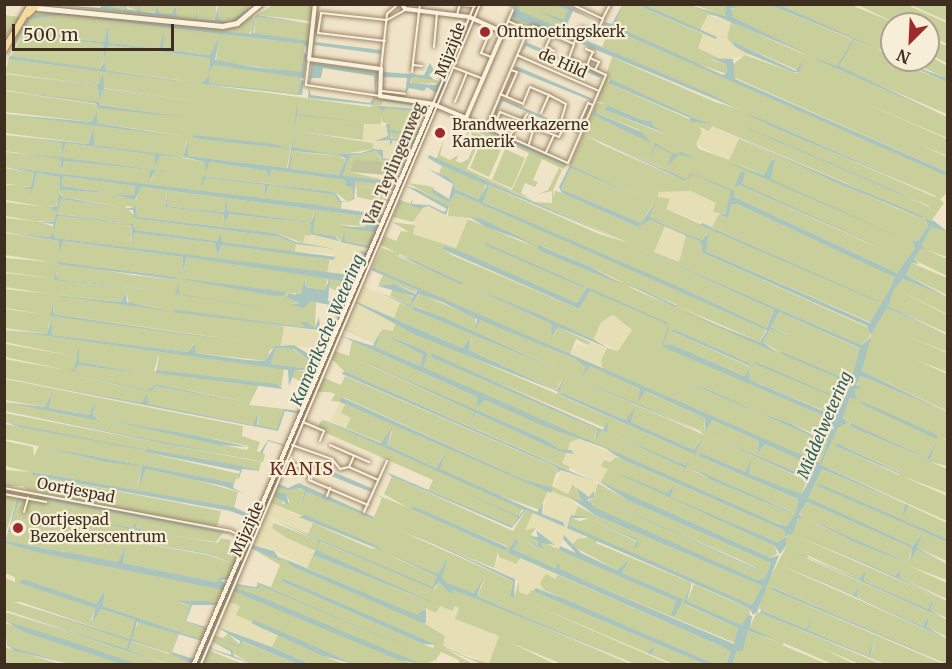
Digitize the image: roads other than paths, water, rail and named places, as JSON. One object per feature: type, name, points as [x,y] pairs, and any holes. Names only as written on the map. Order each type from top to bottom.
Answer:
[{"type":"main road","points":[[4,50],[23,18],[34,7],[222,26],[237,23],[260,4]]},
{"type":"street","points":[[315,4],[306,86],[395,96],[436,105],[568,163],[606,75],[569,58],[581,28],[596,34],[610,4]]},
{"type":"street","points":[[381,94],[381,69],[389,10],[400,4],[405,9]]},
{"type":"street","points":[[416,4],[420,8]]},
{"type":"street","name":"Mijzijde","points":[[201,664],[281,468],[286,461],[289,445],[303,422],[436,105],[455,68],[472,18],[480,4]]},
{"type":"street","points":[[571,4],[603,19]]},
{"type":"street","points":[[585,11],[588,4]]},
{"type":"street","points":[[457,15],[460,5],[475,5]]},
{"type":"street","name":"Van Teylingenweg","points":[[194,664],[257,517],[281,468],[416,144],[436,105],[452,61],[472,18],[475,5]]},
{"type":"street","points":[[412,72],[420,8]]},
{"type":"street","points":[[385,41],[318,33],[321,13],[387,20],[405,9],[420,8],[472,18],[503,32]]},
{"type":"street","points":[[466,118],[513,10]]},
{"type":"street","points":[[434,47],[437,12]]},
{"type":"street","points":[[508,21],[528,30]]},
{"type":"street","points":[[313,23],[319,24]]},
{"type":"street","points":[[486,127],[528,30],[533,26],[574,44]]},
{"type":"street","points":[[492,27],[481,53],[492,57]]},
{"type":"street","points":[[552,34],[546,47],[554,51]]},
{"type":"street","points":[[586,49],[593,52],[587,67]]},
{"type":"street","name":"de Hild","points":[[518,55],[599,91]]},
{"type":"street","points":[[595,70],[602,55]]},
{"type":"street","points":[[590,58],[599,62]]},
{"type":"street","points":[[309,59],[381,69]]},
{"type":"street","points":[[413,65],[422,66]]},
{"type":"street","points":[[455,68],[483,80]]},
{"type":"street","points":[[506,97],[517,72],[511,69]]},
{"type":"street","points":[[455,102],[467,73]]},
{"type":"street","points":[[500,94],[523,104],[530,87],[549,95],[566,103],[560,120],[582,130]]},
{"type":"street","points":[[395,96],[405,94]]},
{"type":"street","points":[[541,113],[549,95]]},
{"type":"street","points":[[576,128],[588,103],[593,105]]},
{"type":"street","points":[[493,129],[500,112],[524,122],[527,114]]},
{"type":"street","points":[[510,137],[518,119]]},
{"type":"street","points":[[528,145],[534,128],[559,137],[562,131]]},
{"type":"street","points":[[546,152],[554,135]]},
{"type":"street","points":[[303,422],[324,431],[320,441]]},
{"type":"street","points":[[289,445],[332,459],[340,469],[349,467],[378,480]]},
{"type":"street","points":[[330,445],[369,462]]},
{"type":"street","points":[[349,467],[354,455]]},
{"type":"street","points":[[286,461],[309,471],[309,480],[368,504]]},
{"type":"street","points":[[364,512],[387,461]]},
{"type":"street","name":"Oortjespad","points":[[4,488],[231,531],[247,540]]},
{"type":"street","points":[[327,496],[330,488]]},
{"type":"street","name":"Oortjespad","points":[[24,512],[32,492]]},
{"type":"street","points":[[4,494],[46,502]]},
{"type":"water","points":[[54,5],[100,8],[102,5],[124,10],[126,5],[127,9],[137,11],[139,5],[140,11],[155,13],[158,5],[159,13],[172,14],[176,5],[177,17],[196,19],[196,5],[197,19],[215,20],[218,5],[219,20],[230,22],[226,23]]},
{"type":"water","points":[[273,5],[258,15],[311,24],[256,17],[253,33],[309,41],[308,49],[304,44],[61,15],[31,19],[12,51],[29,19],[58,13],[251,34],[255,16]]},
{"type":"water","points":[[478,5],[416,159],[406,180],[435,103]]},
{"type":"water","points":[[515,5],[519,5],[520,11],[561,28],[563,23],[536,10],[564,20],[568,10],[556,5],[566,5],[598,22],[573,11],[565,29],[575,35],[572,40],[512,17]]},
{"type":"water","points":[[622,5],[615,26],[723,75],[727,73],[726,64],[710,58],[733,59],[735,79],[947,172],[947,176],[603,25],[605,22],[612,24]]},
{"type":"water","points":[[637,5],[645,5],[717,37],[716,39]]},
{"type":"water","points":[[690,5],[725,16],[726,5],[738,8],[731,8],[733,17],[809,55]]},
{"type":"water","points":[[770,5],[780,5],[876,48],[854,40],[839,66],[947,117],[811,57],[837,66],[853,39]]},
{"type":"water","points":[[252,6],[239,19],[231,22]]},
{"type":"water","points":[[108,24],[109,43],[159,49],[164,31],[163,49],[210,55],[220,35],[215,60],[254,67],[301,72],[304,53],[307,54],[304,78],[214,65],[209,72],[210,58],[109,45],[104,59],[103,44],[25,34],[104,42]]},
{"type":"water","points":[[316,26],[315,42],[381,50],[381,54],[314,45]]},
{"type":"water","points":[[735,35],[736,43],[796,71],[805,58],[799,72],[793,72],[746,53],[734,46]]},
{"type":"water","points":[[579,37],[712,95],[741,110],[577,42]]},
{"type":"water","points":[[526,42],[602,75],[601,78],[526,46],[521,53]]},
{"type":"water","points":[[10,56],[100,69],[104,61],[106,70],[199,84],[9,59],[5,66]]},
{"type":"water","points":[[312,63],[378,72],[375,93],[374,76],[323,68],[321,78],[312,78],[309,83]]},
{"type":"water","points":[[430,63],[434,70],[429,75],[434,80],[412,77],[410,83],[436,85],[446,74],[437,94],[427,87],[424,91],[409,88],[405,95],[407,78],[383,77],[384,72],[424,75]]},
{"type":"water","points":[[516,66],[591,98],[592,101],[515,70]]},
{"type":"water","points":[[924,72],[947,78],[947,82]]},
{"type":"water","points":[[5,74],[98,85],[103,74],[104,89],[197,101],[103,90],[99,100],[98,86]]},
{"type":"water","points":[[209,74],[209,83],[298,94],[301,80],[304,81],[302,95],[202,84]]},
{"type":"water","points":[[610,79],[699,120],[713,124],[690,122],[690,118],[608,83]]},
{"type":"water","points":[[309,88],[311,95],[370,103],[374,97],[374,105],[308,98]]},
{"type":"water","points":[[5,91],[99,102],[100,105],[190,118],[98,108],[96,103]]},
{"type":"water","points":[[501,98],[578,131],[577,134],[503,101],[489,127]]},
{"type":"water","points":[[383,99],[430,107],[418,137],[390,132],[390,138],[417,140],[410,153],[413,145],[393,140],[390,146],[390,140],[375,141],[388,136],[386,124],[390,124],[390,130],[406,132],[408,122],[420,128],[425,118],[412,111],[409,121],[410,111],[387,108],[383,111],[378,107]],"holes":[[[383,101],[428,108],[428,110],[380,106]]]},
{"type":"water","points":[[297,101],[297,114],[379,124],[297,115],[294,129]]},
{"type":"water","points":[[607,105],[642,120],[653,121],[652,125],[664,133],[605,110]]},
{"type":"water","points":[[596,108],[596,113],[640,131],[653,144],[593,115]]},
{"type":"water","points":[[97,110],[97,123],[183,137],[4,114],[92,122]]},
{"type":"water","points":[[743,112],[778,126],[936,196],[773,127]]},
{"type":"water","points":[[466,120],[512,140],[511,142],[464,122]]},
{"type":"water","points":[[735,122],[893,190],[929,207],[781,143]]},
{"type":"water","points":[[94,127],[94,145],[181,157],[160,156],[155,166],[155,155],[66,143],[62,155],[62,143],[5,135],[88,144]]},
{"type":"water","points":[[294,131],[373,143],[294,132],[293,147],[336,155],[292,151],[290,169],[339,175],[346,159],[338,154],[361,153],[373,149],[383,150],[383,158],[406,163],[405,168],[382,159],[376,151],[350,156],[343,175],[398,183],[396,186],[356,181],[354,199],[352,187],[346,186],[345,180],[272,170],[268,180],[267,171],[210,162],[205,173],[205,162],[183,157],[188,139],[188,156],[288,168]]},
{"type":"water","points":[[727,133],[922,216],[922,218],[840,184]]},
{"type":"water","points":[[194,135],[274,144],[289,149],[193,138]]},
{"type":"water","points":[[586,135],[686,179],[691,173],[733,190],[734,197],[897,273],[915,248],[912,240],[918,241],[928,226],[925,219],[934,221],[947,231],[931,227],[922,245],[925,249],[920,249],[914,260],[919,264],[912,263],[906,275],[947,297],[903,279],[894,289],[888,306],[947,335],[887,308],[871,335],[867,326],[703,253],[701,242],[650,220],[638,227],[562,193],[559,187],[570,165],[643,198],[571,168],[561,189],[641,223],[654,204],[650,217],[669,227],[702,240],[709,232],[706,251],[870,323],[891,287],[894,277],[737,204],[731,205],[728,218],[718,215],[725,214],[731,191],[692,174],[688,179],[683,180]]},
{"type":"water","points":[[515,141],[566,163],[566,166],[514,144]]},
{"type":"water","points":[[655,143],[674,154],[682,152],[696,159],[679,154],[667,167],[672,154],[656,146],[649,159]]},
{"type":"water","points":[[5,152],[200,176],[155,171],[149,182],[150,170],[64,161],[62,172],[60,159]]},
{"type":"water","points":[[429,155],[629,244],[489,185],[483,202],[686,290],[767,328],[774,310],[631,245],[862,345],[871,337],[862,371],[947,412],[861,376],[856,385],[862,389],[854,389],[857,400],[850,398],[843,418],[848,422],[838,428],[821,465],[947,523],[909,506],[902,517],[905,504],[822,469],[808,498],[913,546],[922,533],[917,548],[947,564],[917,550],[910,561],[912,548],[807,502],[799,514],[804,518],[798,518],[792,534],[786,536],[784,530],[621,459],[605,448],[546,427],[485,400],[477,407],[477,397],[341,336],[373,346],[383,328],[375,347],[420,366],[423,355],[383,334],[424,350],[428,354],[423,367],[787,526],[796,512],[798,499],[698,456],[700,453],[745,472],[752,459],[749,474],[801,494],[807,485],[804,479],[708,435],[806,476],[812,476],[814,466],[765,444],[757,454],[759,441],[712,420],[705,431],[705,418],[645,391],[638,402],[640,389],[590,366],[582,377],[586,367],[575,359],[480,320],[475,330],[477,319],[442,302],[419,294],[410,307],[376,291],[410,305],[413,296],[378,286],[394,284],[416,294],[417,290],[371,270],[373,268],[820,463],[832,427],[831,419],[663,347],[662,343],[668,328],[665,323],[590,291],[579,309],[442,249],[445,246],[467,254],[577,303],[587,287],[666,322],[669,328],[663,345],[673,345],[744,376],[749,369],[750,380],[833,415],[837,414],[849,388],[860,348],[779,312],[771,327],[788,336],[770,329],[763,342],[777,353],[679,310],[760,342],[767,330],[456,193],[450,202],[441,198],[431,192],[433,189],[449,199],[453,184],[428,169],[447,177],[453,182],[455,189],[479,199],[487,185],[442,166],[428,158]]},
{"type":"water","points":[[772,160],[775,160],[771,179],[909,241],[729,163],[764,175]]},
{"type":"water","points":[[5,167],[384,215],[375,232],[339,227],[366,227],[368,219],[363,216],[141,187],[135,200],[112,194],[135,195],[135,186],[63,176],[62,186],[110,193],[60,190],[60,177],[37,173],[30,201],[31,189],[21,187],[31,187],[34,173]]},
{"type":"water","points":[[741,171],[745,172],[742,184],[898,255],[739,185],[734,188]]},
{"type":"water","points":[[203,176],[335,192],[341,201],[348,202],[339,202],[335,195],[269,185],[264,196],[265,185],[206,178],[201,189]]},
{"type":"water","points":[[403,181],[200,664],[196,664],[288,447],[268,441],[262,454],[260,452],[268,440],[286,445],[297,426]]},
{"type":"water","points":[[406,186],[417,189],[449,206],[446,215],[428,206],[420,209],[401,201],[394,215],[400,200],[410,204],[413,199],[412,204],[429,205],[444,212],[447,209]]},
{"type":"water","points":[[168,191],[167,206],[224,212],[226,199],[228,211],[311,222],[316,211],[313,233],[335,236],[339,241],[310,234],[311,223],[229,214],[225,223],[223,214],[165,207]]},
{"type":"water","points":[[59,192],[62,197],[121,208],[61,199],[57,212],[49,207],[57,206]]},
{"type":"water","points":[[135,203],[137,217],[275,233],[296,242],[335,249],[296,244],[279,237],[138,219],[134,217],[133,210],[125,209],[134,207]]},
{"type":"water","points":[[56,214],[123,223],[58,216],[54,231],[53,224],[36,222],[54,222]]},
{"type":"water","points":[[469,217],[482,219],[535,245],[486,227]]},
{"type":"water","points":[[702,223],[878,301],[878,302],[700,225]]},
{"type":"water","points":[[125,224],[133,224],[135,230],[217,241],[221,232],[222,242],[336,257],[333,260],[222,245],[218,256],[215,243],[134,233],[131,244],[132,226]]},
{"type":"water","points":[[344,231],[345,241],[367,245],[376,234],[366,257],[359,251],[367,252],[368,248],[341,242]]},
{"type":"water","points":[[4,232],[50,237],[53,233],[55,238],[358,276],[355,283],[187,257],[182,276],[183,257],[63,241],[58,258],[59,241]]},
{"type":"water","points":[[486,243],[584,286],[584,288],[485,245]]},
{"type":"water","points":[[538,245],[591,267],[624,285],[538,250]]},
{"type":"water","points":[[398,255],[414,260],[464,283],[460,284]]},
{"type":"water","points":[[59,262],[175,277],[179,280],[57,264]]},
{"type":"water","points":[[56,269],[57,279],[173,292],[54,280]]},
{"type":"water","points":[[305,278],[306,287],[325,290],[330,278],[328,301],[345,305],[344,308],[310,301],[304,308],[289,304],[299,303],[286,297],[289,293],[296,295],[300,279],[297,294],[301,294]]},
{"type":"water","points":[[181,279],[286,292],[283,296],[268,295]]},
{"type":"water","points":[[179,283],[179,294],[295,313],[175,294]]},
{"type":"water","points":[[467,285],[540,315],[608,348],[558,327],[552,337],[551,324]]},
{"type":"water","points":[[629,285],[648,292],[677,306],[674,307]]},
{"type":"water","points":[[126,292],[127,302],[170,311],[51,295],[121,302]]},
{"type":"water","points":[[358,296],[357,302],[462,348],[471,338],[469,350],[553,389],[557,390],[564,377],[559,392],[416,335],[356,303]]},
{"type":"water","points":[[54,298],[53,314],[250,343],[50,316]]},
{"type":"water","points":[[413,306],[442,317],[566,373],[413,310]]},
{"type":"water","name":"Kameriksche Wetering","points":[[178,310],[305,327],[300,322],[307,322],[315,328],[319,317],[320,329],[334,331],[330,341],[331,333],[318,330],[172,312]]},
{"type":"water","points":[[51,320],[52,335],[188,352],[195,343],[195,353],[247,360],[265,361],[275,346],[294,345],[310,355],[315,347],[310,361],[294,349],[276,348],[271,364],[318,370],[295,370],[289,386],[288,370],[5,330],[47,334]]},
{"type":"water","points":[[674,329],[747,362],[752,367],[671,331]]},
{"type":"water","points":[[79,344],[79,362],[153,375],[78,365],[75,371],[68,371],[74,369]]},
{"type":"water","points":[[782,352],[848,380],[848,382],[781,354]]},
{"type":"water","points":[[431,353],[603,430],[608,421],[607,432],[600,431],[595,442],[597,429],[430,357]]},
{"type":"water","points":[[160,354],[158,370],[276,384],[283,389],[156,373]]},
{"type":"water","points":[[351,356],[548,441],[559,449],[571,450],[574,454],[558,451],[476,413],[470,425],[474,412]]},
{"type":"water","points":[[756,362],[841,399],[841,400],[755,364]]},
{"type":"water","points":[[344,371],[594,481],[561,470],[557,473],[558,468],[552,465],[342,374]]},
{"type":"water","points":[[69,374],[148,390],[156,384],[247,403],[156,386],[150,391],[142,390]]},
{"type":"water","points":[[568,375],[641,405],[705,434],[604,391]]},
{"type":"water","points":[[4,378],[141,403],[147,394],[148,404],[253,425],[259,410],[257,425],[277,429],[284,409],[298,411],[304,404],[300,414],[285,411],[278,431]]},
{"type":"water","points":[[679,378],[715,392],[752,410],[745,408]]},
{"type":"water","points":[[52,390],[49,408],[89,415],[96,399],[93,415],[100,421],[5,402],[45,407]]},
{"type":"water","points":[[562,393],[626,420],[635,407],[631,422],[694,450],[702,437],[696,455],[560,395]]},
{"type":"water","points":[[341,397],[525,480],[553,488],[551,493],[340,402]]},
{"type":"water","points":[[859,400],[937,435],[937,439],[864,405]]},
{"type":"water","points":[[5,411],[245,458],[262,461],[170,445]]},
{"type":"water","points":[[754,411],[790,423],[824,441],[820,440]]},
{"type":"water","points":[[320,418],[381,443],[392,428],[387,445],[436,468],[446,451],[440,469],[537,512],[543,503],[542,514],[563,522],[565,527],[526,510],[512,528],[391,476],[386,472],[513,526],[518,517],[457,490],[519,516],[524,510],[357,435],[353,442],[356,435]]},
{"type":"water","points":[[103,419],[194,435],[249,447],[219,445]]},
{"type":"water","points":[[5,422],[143,449],[143,450],[20,427]]},
{"type":"water","points":[[851,423],[927,458],[936,440],[930,460],[849,426]]},
{"type":"water","points":[[608,432],[685,465],[692,456],[679,479],[684,468]]},
{"type":"water","points":[[836,443],[901,473],[835,446]]},
{"type":"water","points":[[41,446],[140,465],[140,466],[105,462]]},
{"type":"water","points":[[146,449],[261,471],[242,469],[238,479],[240,471],[145,452]]},
{"type":"water","points":[[311,462],[373,489],[371,492],[314,469]]},
{"type":"water","points":[[142,465],[234,483],[233,488],[245,494],[223,486],[146,469],[138,488]]},
{"type":"water","points":[[603,467],[667,493],[674,485],[670,497],[777,542],[786,537],[786,546],[780,554],[775,546]]},
{"type":"water","points":[[691,468],[792,512],[713,481]]},
{"type":"water","points":[[33,472],[233,507],[256,517],[251,524],[252,519],[230,511],[32,475]]},
{"type":"water","points":[[597,480],[771,558],[779,555],[757,612],[753,615],[750,609],[727,598],[567,528],[571,515],[589,518],[572,518],[569,525],[752,605],[762,586],[595,515],[571,498],[582,501],[576,487],[589,497],[594,491],[594,497],[587,500],[596,508],[757,580],[765,578],[771,563],[627,500]]},
{"type":"water","points":[[299,483],[374,517],[373,519],[307,492],[300,504],[305,491],[300,488],[288,490],[278,487],[276,493],[286,493],[289,505],[274,496],[279,484],[288,488]]},
{"type":"water","points":[[820,484],[947,539],[947,542],[818,486]]},
{"type":"water","points":[[34,494],[221,531],[233,535],[40,499]]},
{"type":"water","points":[[17,498],[26,500],[22,516],[25,500],[20,499],[10,526],[17,534],[8,532],[6,541],[118,562],[126,545],[123,563],[216,582],[222,577],[228,577],[233,563],[241,552],[229,579],[220,580],[226,584],[223,590],[37,552],[5,543]]},
{"type":"water","points":[[597,498],[653,522],[764,572],[763,573]]},
{"type":"water","points":[[413,506],[507,547],[505,551],[411,509]]},
{"type":"water","points":[[305,515],[377,546],[383,551],[299,517]]},
{"type":"water","points":[[267,517],[433,587],[436,576],[384,552],[438,574],[449,555],[442,578],[449,584],[474,593],[484,577],[477,596],[635,664],[453,590],[451,594],[439,582],[433,589],[320,541],[316,549],[318,540]]},
{"type":"water","points":[[806,518],[905,561],[908,563],[858,544]]},
{"type":"water","points":[[591,519],[638,539],[638,546],[633,550],[637,541]]},
{"type":"water","points":[[86,520],[132,528],[138,520],[135,528],[165,535],[134,530],[130,536],[130,529]]},
{"type":"water","points":[[402,529],[515,579],[514,598],[510,596],[513,581]]},
{"type":"water","points":[[536,530],[555,545],[542,543],[541,547],[550,553],[525,541],[537,545],[538,541],[530,536],[538,537]]},
{"type":"water","points":[[85,533],[209,553],[231,562],[208,554]]},
{"type":"water","points":[[795,533],[895,576],[901,570],[900,578],[947,601]]},
{"type":"water","points":[[564,535],[581,553],[617,570],[630,559],[622,573],[683,599],[675,616],[671,615],[676,601],[559,550],[560,546],[576,553],[563,539]]},
{"type":"water","points":[[516,539],[518,543],[513,549],[555,568],[559,563],[560,569],[734,644],[738,628],[683,603],[691,585],[687,601],[742,625],[748,615],[752,616],[750,628],[780,642],[748,631],[743,651],[737,651],[732,664],[726,664],[731,652],[725,648],[507,552]]},
{"type":"water","points":[[252,545],[274,551],[281,561],[251,548]]},
{"type":"water","points":[[788,549],[859,579],[866,570],[864,581],[928,609],[933,598],[931,611],[947,620]]},
{"type":"water","points":[[316,550],[432,602],[433,603],[313,555]]},
{"type":"water","points":[[285,559],[417,615],[426,608],[425,624],[291,566]]},
{"type":"water","points":[[781,563],[853,595],[859,586],[857,597],[923,626],[929,615],[927,627],[947,639]]},
{"type":"water","points":[[240,574],[237,584],[255,587],[261,584],[420,653],[261,586],[257,589],[237,586],[236,582]]},
{"type":"water","points":[[282,578],[437,645],[423,644],[281,581]]},
{"type":"water","points":[[23,579],[96,604],[105,590],[103,606],[201,639],[205,629],[185,621],[190,605],[177,601],[208,601],[216,604],[222,594],[216,605],[192,605],[186,621],[209,628],[197,653],[202,641],[179,634],[172,652],[194,659],[193,664],[171,654],[178,634],[137,622],[132,639],[169,653],[132,641],[128,650],[167,664],[5,612],[127,649],[129,641],[14,602],[130,639],[135,620],[101,609],[92,623],[95,608],[19,583]]},
{"type":"water","points":[[772,587],[914,649],[947,664],[772,590]]},
{"type":"water","points":[[235,588],[421,664],[399,660],[233,591]]},
{"type":"water","points":[[536,588],[715,664],[704,664],[533,591]]},
{"type":"water","points":[[761,610],[806,629],[815,612],[808,630],[868,656],[875,637],[870,657],[885,664],[760,613]]},
{"type":"water","points":[[254,620],[354,664],[323,656],[251,623]]},
{"type":"water","points":[[5,621],[137,664],[122,664],[24,632]]},
{"type":"water","points":[[217,627],[310,664],[297,664],[242,641],[239,647],[214,637],[239,646],[240,641]]},
{"type":"water","points":[[212,641],[232,650],[234,656],[251,664],[210,649],[206,658],[220,664],[206,659],[202,664],[210,644],[212,649],[231,655],[231,651]]},
{"type":"water","points":[[5,644],[8,646],[70,664],[15,651]]},
{"type":"water","points":[[655,645],[652,654],[673,664],[647,653]]},
{"type":"place","name":"Ontmoetingskerk","points":[[485,32]]},
{"type":"place","name":"Brandweerkazerne Kamerik","points":[[440,133]]},
{"type":"place","name":"Oortjespad Bezoekerscentrum","points":[[18,528]]},
{"type":"district","name":"KANIS","points":[[302,469]]},
{"type":"water label","name":"Middelwetering","points":[[824,425]]}]
